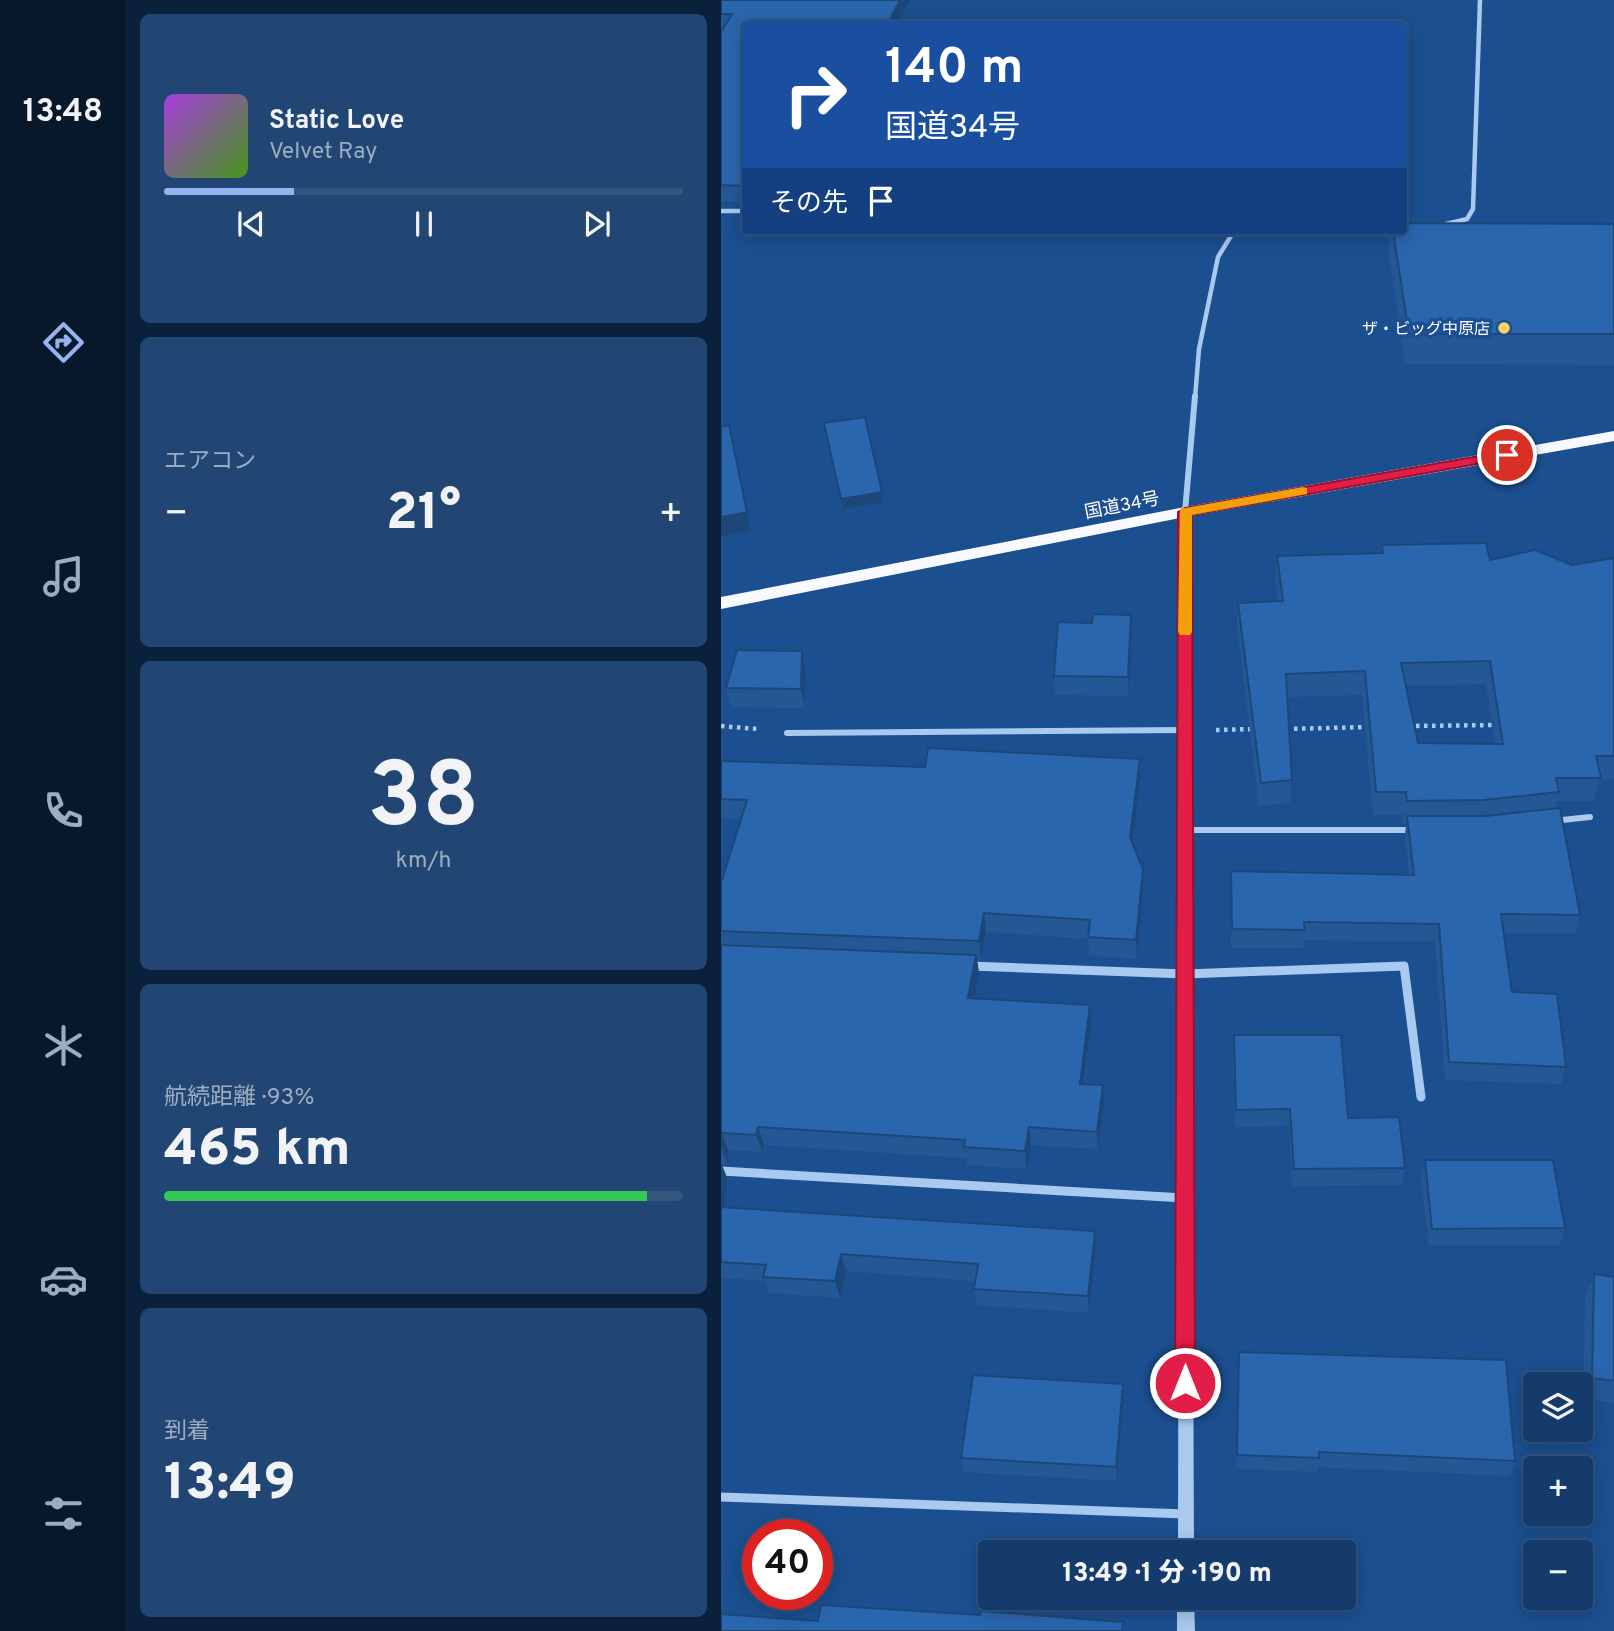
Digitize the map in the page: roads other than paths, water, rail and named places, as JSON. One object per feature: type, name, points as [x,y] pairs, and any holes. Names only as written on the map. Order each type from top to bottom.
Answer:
[{"type":"highway","name":"国道34号","points":[[721,603],[1185,512],[1614,436]]},
{"type":"street","points":[[1442,225],[1467,219],[1473,209],[1481,0]]},
{"type":"street","points":[[721,211],[742,211]]},
{"type":"street","points":[[1186,1540],[1185,512],[1199,349],[1218,257],[1232,235]]},
{"type":"street","points":[[787,733],[1185,730]]},
{"type":"street","points":[[1549,822],[1590,817]]},
{"type":"street","points":[[1185,830],[1427,830]]},
{"type":"street","points":[[967,966],[1185,975],[1404,966],[1421,1097]]},
{"type":"street","points":[[721,1171],[1184,1198]]},
{"type":"street","points":[[721,1497],[1186,1514]]},
{"type":"street","points":[[1186,1610],[1187,1631]]},
{"type":"place","name":"ザ・ビッグ中原店","points":[[1504,328]]}]
